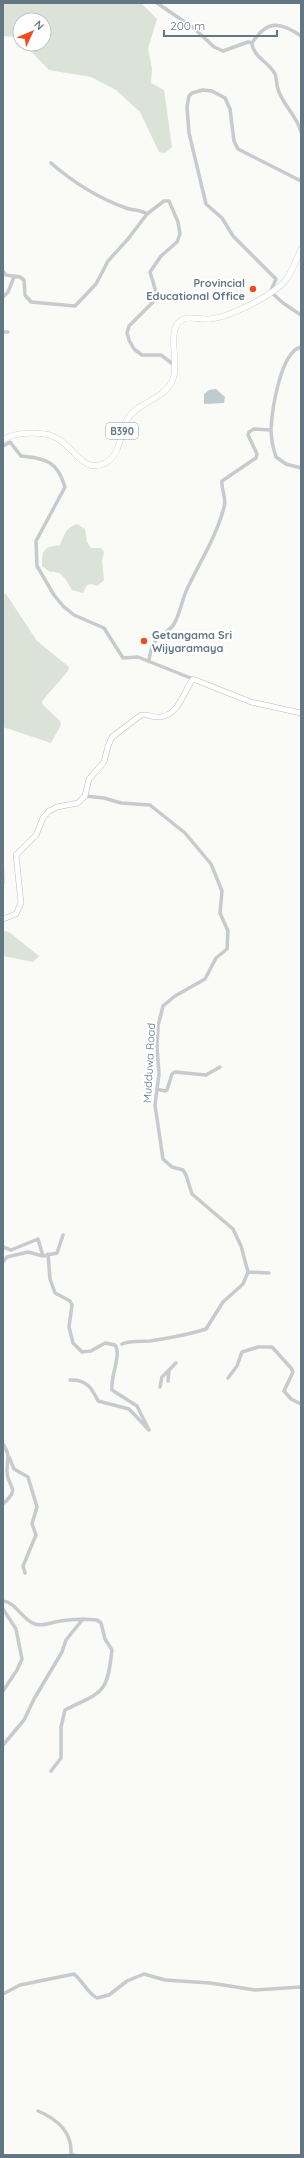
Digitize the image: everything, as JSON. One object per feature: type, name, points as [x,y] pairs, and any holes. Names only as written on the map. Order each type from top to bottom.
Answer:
[{"type":"main road","name":"B390","points":[[3,440],[9,436],[22,433],[53,436],[62,441],[86,464],[97,466],[105,463],[117,450],[124,425],[131,414],[163,393],[170,385],[175,372],[174,331],[181,320],[187,318],[221,318],[273,293],[288,277],[301,249]]},
{"type":"street","points":[[157,3],[195,29],[214,47],[224,51],[248,42],[252,42],[267,28],[275,24],[287,26],[301,36]]},
{"type":"street","points":[[252,42],[252,48],[255,53],[276,74],[278,90],[295,118],[301,132]]},
{"type":"street","points":[[301,181],[238,149],[234,141],[230,109],[225,98],[220,94],[203,90],[192,93],[189,96],[187,107],[189,133],[206,204],[222,218],[233,236],[275,278],[276,282],[271,290],[273,293],[282,303],[301,315]]},
{"type":"street","points":[[51,163],[72,182],[87,191],[128,208],[140,210],[147,214]]},
{"type":"street","points":[[3,271],[6,275],[20,277],[24,280],[25,295],[31,302],[75,306],[96,284],[108,261],[128,239],[147,214],[164,201],[169,201],[178,222],[180,234],[177,242],[161,256],[150,272],[156,292],[155,300],[129,326],[127,333],[128,340],[134,349],[142,355],[161,355],[174,365]]},
{"type":"street","points":[[3,297],[8,292],[14,276]]},
{"type":"street","points":[[3,332],[8,332]]},
{"type":"street","points":[[301,347],[293,352],[284,367],[275,397],[271,430],[276,457],[286,464],[301,468]]},
{"type":"street","points":[[149,661],[151,647],[154,641],[176,620],[188,587],[205,554],[224,508],[225,499],[222,481],[256,458],[257,454],[248,435],[249,432],[254,430],[271,430]]},
{"type":"street","points":[[3,446],[10,442],[21,456],[45,459],[51,462],[62,477],[65,487],[36,541],[37,566],[54,595],[74,616],[104,628],[123,658],[138,657],[251,702],[301,713]]},
{"type":"street","points":[[3,919],[16,914],[21,904],[16,855],[36,835],[43,818],[49,811],[57,807],[78,803],[85,796],[89,779],[104,762],[112,737],[141,715],[160,717],[169,713],[181,702],[193,679]]},
{"type":"street","name":"Mudduwa Road","points":[[85,796],[104,798],[121,803],[150,806],[185,833],[211,864],[222,891],[220,913],[227,926],[227,949],[216,958],[205,980],[175,996],[163,1006],[158,1026],[157,1047],[159,1074],[155,1105],[163,1159],[172,1166],[182,1170],[186,1175],[192,1194],[233,1229],[242,1246],[248,1272]]},
{"type":"street","points":[[157,1089],[167,1090],[172,1074],[175,1072],[206,1075],[220,1067]]},
{"type":"street","points":[[3,1262],[8,1257],[28,1252],[43,1256],[57,1253],[63,1234]]},
{"type":"street","points":[[3,1247],[11,1250],[38,1240],[43,1256]]},
{"type":"street","points":[[48,1254],[50,1279],[56,1293],[70,1301],[72,1305],[69,1327],[73,1343],[82,1352],[91,1351],[105,1343],[115,1345],[118,1348],[113,1371],[112,1390],[137,1406],[149,1430],[136,1419],[129,1409],[98,1401],[87,1383],[77,1380],[70,1380]]},
{"type":"street","points":[[122,1344],[129,1341],[147,1341],[187,1335],[206,1329],[223,1302],[243,1284],[248,1272],[269,1273]]},
{"type":"street","points":[[228,1378],[237,1366],[242,1352],[258,1347],[272,1347],[293,1372],[284,1391],[291,1400],[301,1404]]},
{"type":"street","points":[[160,1387],[162,1377],[176,1363]]},
{"type":"street","points":[[168,1381],[169,1370]]},
{"type":"street","points":[[3,1444],[14,1469],[28,1477],[37,1507],[32,1524],[36,1535],[22,1566],[25,1573]]},
{"type":"street","points":[[3,1504],[10,1498],[13,1488],[7,1472],[9,1457]]},
{"type":"street","points":[[3,1601],[8,1601],[26,1619],[35,1624],[44,1625],[58,1621],[83,1619],[97,1620],[101,1623],[105,1639],[112,1650],[109,1677],[103,1689],[64,1710],[61,1727],[61,1758],[51,1771]]},
{"type":"street","points":[[3,1609],[16,1629],[22,1659],[17,1670],[3,1691]]},
{"type":"street","points":[[3,1745],[24,1720],[34,1699],[62,1652],[66,1640],[83,1619]]},
{"type":"street","points":[[3,1994],[20,1985],[74,1974],[81,1980],[89,1992],[97,1998],[109,1995],[127,1981],[144,1974],[165,1980],[210,1983],[256,1990],[301,1987]]},
{"type":"street","points":[[38,2111],[56,2122],[69,2134],[71,2141],[71,2152],[74,2155]]},
{"type":"shaded area","points":[[3,3],[141,3],[157,19],[148,48],[152,69],[151,83],[164,90],[172,147],[165,153],[159,152],[140,112],[116,90],[91,77],[49,70],[32,52],[52,52],[52,12],[12,12],[12,37],[3,36]]},
{"type":"shaded area","points":[[216,389],[225,397],[224,403],[204,404],[204,394],[209,390]]},
{"type":"shaded area","points":[[77,524],[85,529],[87,542],[91,548],[101,548],[104,552],[102,560],[104,580],[97,586],[92,584],[87,585],[83,593],[72,590],[66,579],[61,574],[50,572],[42,566],[43,552],[47,548],[60,545],[68,529]]},
{"type":"shaded area","points":[[6,594],[37,641],[69,667],[68,671],[42,701],[43,705],[60,721],[61,725],[51,743],[3,727],[3,595]]},
{"type":"shaded area","points":[[3,843],[5,883],[3,885]]},
{"type":"shaded area","points":[[3,931],[9,932],[39,956],[33,962],[3,956]]},
{"type":"place","name":"Provincial Educational Office","points":[[253,289]]},
{"type":"place","name":"Getangama Sri Wijyaramaya","points":[[144,641]]}]
